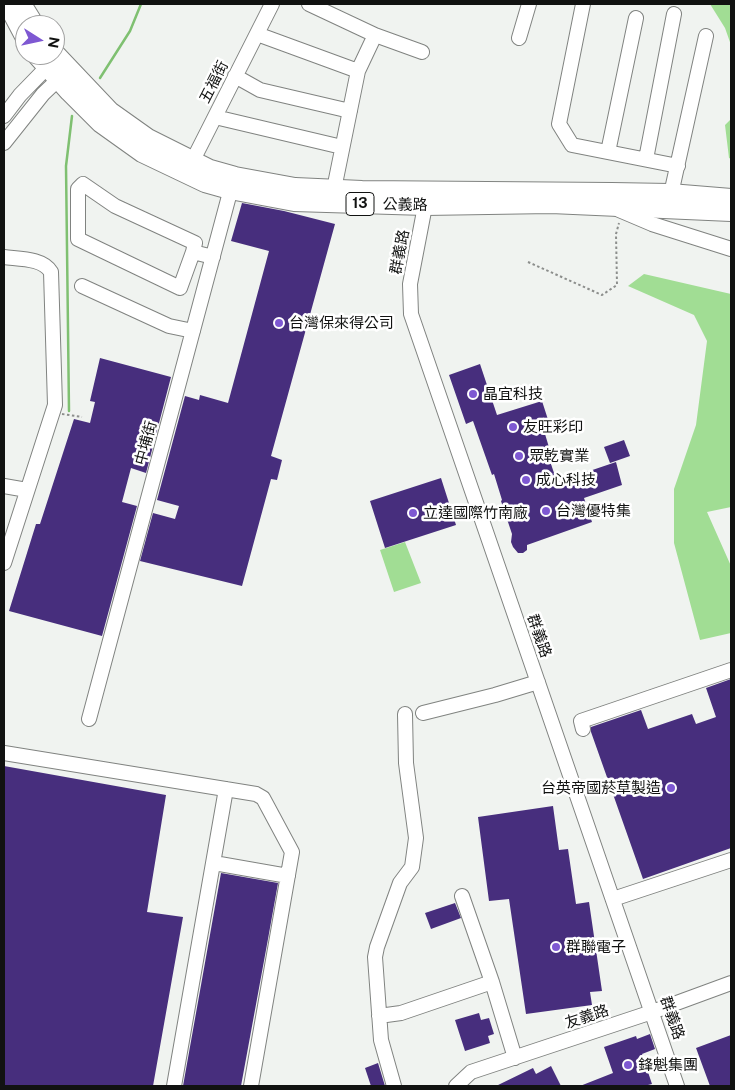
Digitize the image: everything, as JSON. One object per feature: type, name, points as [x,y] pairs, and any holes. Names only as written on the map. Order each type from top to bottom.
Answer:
[{"type":"main road","points":[[7,4],[15,19]]},
{"type":"main road","points":[[22,4],[29,15]]},
{"type":"main road","name":"公義路","points":[[55,65],[69,92],[100,123],[142,153],[189,167],[206,183],[233,183],[294,202],[334,196],[425,198],[488,204],[615,203],[731,198]]},
{"type":"main road","name":"公義路","points":[[669,201],[731,212]]},
{"type":"street","name":"五福街","points":[[189,167],[272,4]]},
{"type":"street","points":[[309,4],[374,35],[422,52]]},
{"type":"street","points":[[519,38],[529,4]]},
{"type":"street","points":[[583,4],[559,124],[572,145],[678,166]]},
{"type":"street","points":[[646,160],[674,14]]},
{"type":"street","points":[[608,152],[636,18]]},
{"type":"street","points":[[257,34],[358,71]]},
{"type":"street","points":[[334,196],[358,71],[374,35]]},
{"type":"street","points":[[669,201],[706,36]]},
{"type":"street","points":[[4,116],[52,65]]},
{"type":"street","points":[[4,143],[43,94],[53,65]]},
{"type":"street","points":[[235,76],[260,90],[350,111]]},
{"type":"street","points":[[215,117],[342,147]]},
{"type":"street","name":"中埔街","points":[[89,719],[233,183]]},
{"type":"street","points":[[83,184],[115,206],[195,243],[193,252],[180,288],[78,239],[78,189],[83,184]]},
{"type":"street","name":"群義路","points":[[425,198],[410,284],[411,314],[676,1086]]},
{"type":"street","points":[[615,203],[652,224],[731,249]]},
{"type":"street","points":[[193,252],[213,257]]},
{"type":"street","points":[[4,257],[38,262],[47,266],[51,272],[55,405],[4,563]]},
{"type":"street","points":[[82,286],[169,326],[193,332]]},
{"type":"street","points":[[4,486],[27,490]]},
{"type":"street","points":[[583,729],[581,721],[731,670]]},
{"type":"street","points":[[424,713],[538,682]]},
{"type":"street","points":[[394,1086],[381,1040],[375,957],[400,883],[412,867],[416,838],[406,763],[405,714]]},
{"type":"street","points":[[4,753],[256,794],[263,798],[292,852],[251,1086]]},
{"type":"street","points":[[174,1086],[226,789]]},
{"type":"street","points":[[613,899],[731,860]]},
{"type":"street","points":[[214,863],[288,876]]},
{"type":"street","points":[[462,896],[492,982],[515,1058]]},
{"type":"street","points":[[379,1016],[400,1013],[492,982]]},
{"type":"street","name":"友義路","points":[[456,1086],[471,1072],[652,1012],[731,983]]},
{"type":"path","points":[[528,262],[602,295],[617,285],[615,203]]},
{"type":"path","points":[[53,412],[82,417]]},
{"type":"green space","points":[[710,4],[731,4],[731,45],[725,28]]},
{"type":"green space","points":[[731,119],[731,159],[729,158],[725,125]]},
{"type":"green space","points":[[644,274],[731,294],[731,507],[707,512],[731,566],[731,633],[700,640],[674,543],[674,489],[696,425],[707,341],[694,315],[628,286]]},
{"type":"green space","points":[[405,542],[421,583],[394,592],[380,550]]},
{"type":"building","name":"台灣保來得公司","points":[[242,203],[335,224],[271,456],[282,460],[277,480],[271,479],[242,586],[140,561],[153,513],[175,519],[179,506],[157,500],[185,396],[199,400],[200,395],[228,403],[269,251],[231,241]]},
{"type":"building","points":[[100,358],[171,377],[146,473],[131,468],[122,502],[137,506],[102,636],[9,611],[36,524],[40,524],[74,419],[90,423],[95,402],[90,401]]},
{"type":"building","points":[[480,364],[497,415],[542,401],[552,432],[545,434],[551,454],[548,455],[557,482],[616,462],[622,485],[584,498],[592,522],[527,545],[527,550],[523,553],[518,553],[513,547],[511,542],[512,534],[494,474],[492,475],[473,421],[466,424],[449,375]]},
{"type":"building","points":[[624,440],[630,456],[610,463],[604,447]]},
{"type":"building","name":"立達國際竹南廠","points":[[441,478],[456,525],[385,548],[370,501]]},
{"type":"building","name":"台英帝國菸草製造","points":[[731,679],[731,848],[643,879],[591,732],[591,727],[641,710],[648,729],[692,714],[696,724],[716,717],[706,688]]},
{"type":"building","points":[[4,766],[166,795],[147,912],[183,917],[153,1086],[4,1086]]},
{"type":"building","name":"群聯電子","points":[[553,806],[559,850],[568,849],[576,904],[589,902],[602,991],[590,992],[592,1005],[526,1014],[509,899],[489,901],[478,817]]},
{"type":"building","points":[[221,873],[278,883],[241,1086],[183,1086]]},
{"type":"building","points":[[455,903],[461,918],[431,929],[425,913]]},
{"type":"building","points":[[479,1013],[481,1020],[489,1018],[494,1034],[488,1036],[490,1043],[465,1051],[455,1020]]},
{"type":"building","name":"鋒魁集團","points":[[650,1034],[655,1049],[642,1054],[652,1084],[644,1086],[580,1086],[613,1073],[604,1047],[636,1036],[637,1039]]},
{"type":"building","points":[[731,1035],[731,1086],[710,1086],[696,1048]]},
{"type":"building","points":[[378,1063],[385,1086],[371,1086],[365,1068]]},
{"type":"building","points":[[551,1066],[561,1086],[496,1086],[533,1068],[536,1074]]},
{"type":"waterway","points":[[100,78],[130,31],[141,4]]},
{"type":"waterway","points":[[69,411],[66,166],[72,116]]},
{"type":"place","name":"台灣保來得公司","points":[[279,323]]},
{"type":"place","name":"晶宜科技","points":[[473,394]]},
{"type":"place","name":"友旺彩印","points":[[513,427]]},
{"type":"place","name":"眾乾實業","points":[[519,456]]},
{"type":"place","name":"成心科技","points":[[526,480]]},
{"type":"place","name":"台灣優特集","points":[[546,511]]},
{"type":"place","name":"立達國際竹南廠","points":[[413,513]]},
{"type":"place","name":"台英帝國菸草製造","points":[[671,788]]},
{"type":"place","name":"群聯電子","points":[[556,947]]},
{"type":"place","name":"鋒魁集團","points":[[628,1065]]}]
